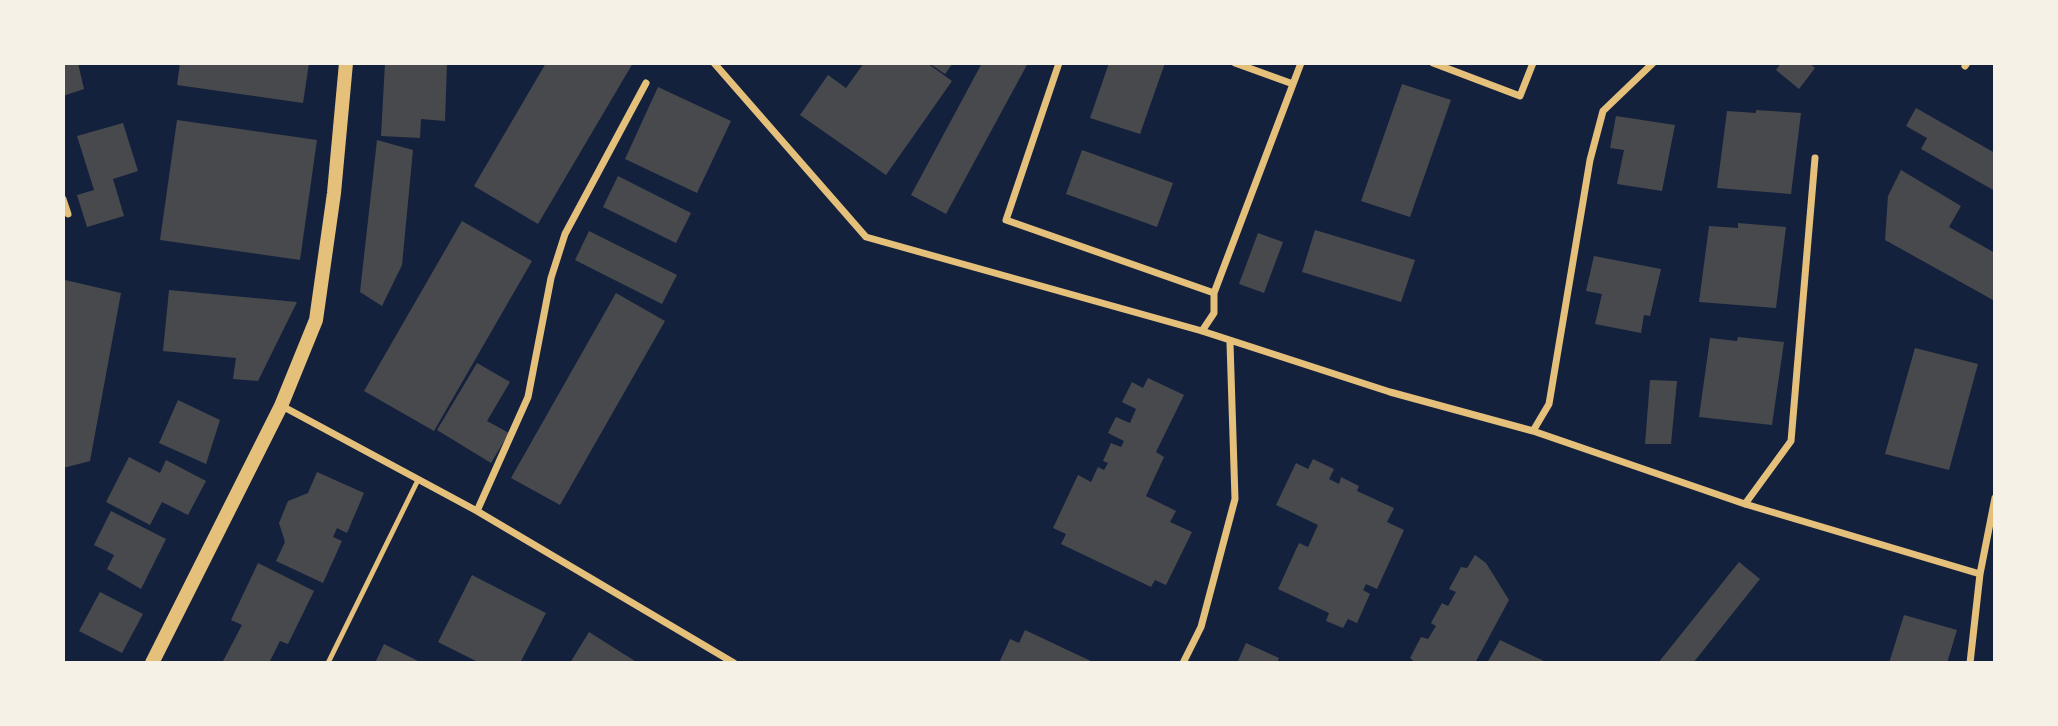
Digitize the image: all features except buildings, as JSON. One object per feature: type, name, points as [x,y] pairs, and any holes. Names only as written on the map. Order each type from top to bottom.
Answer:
[{"type":"main road","points":[[152,663],[281,406],[316,320],[334,193],[346,63]]},
{"type":"street","points":[[714,63],[866,237],[1202,331],[1230,343],[1390,392],[1533,431],[1745,503],[1980,574]]},
{"type":"street","points":[[1059,63],[1006,220],[1214,293]]},
{"type":"street","points":[[1235,63],[1293,84]]},
{"type":"street","points":[[1202,331],[1214,313],[1214,293],[1301,63]]},
{"type":"street","points":[[1433,63],[1520,96],[1533,63]]},
{"type":"street","points":[[1533,431],[1549,404],[1590,160],[1603,111],[1653,63]]},
{"type":"street","points":[[477,511],[528,397],[551,278],[565,234],[646,83]]},
{"type":"street","points":[[1745,503],[1791,441],[1815,158]]},
{"type":"street","points":[[63,199],[68,214]]},
{"type":"street","points":[[1183,663],[1201,627],[1235,499],[1230,343]]},
{"type":"street","points":[[281,406],[477,511],[734,663]]},
{"type":"street","points":[[1970,663],[1980,574],[1995,498]]},
{"type":"lane","points":[[328,663],[418,480]]}]
